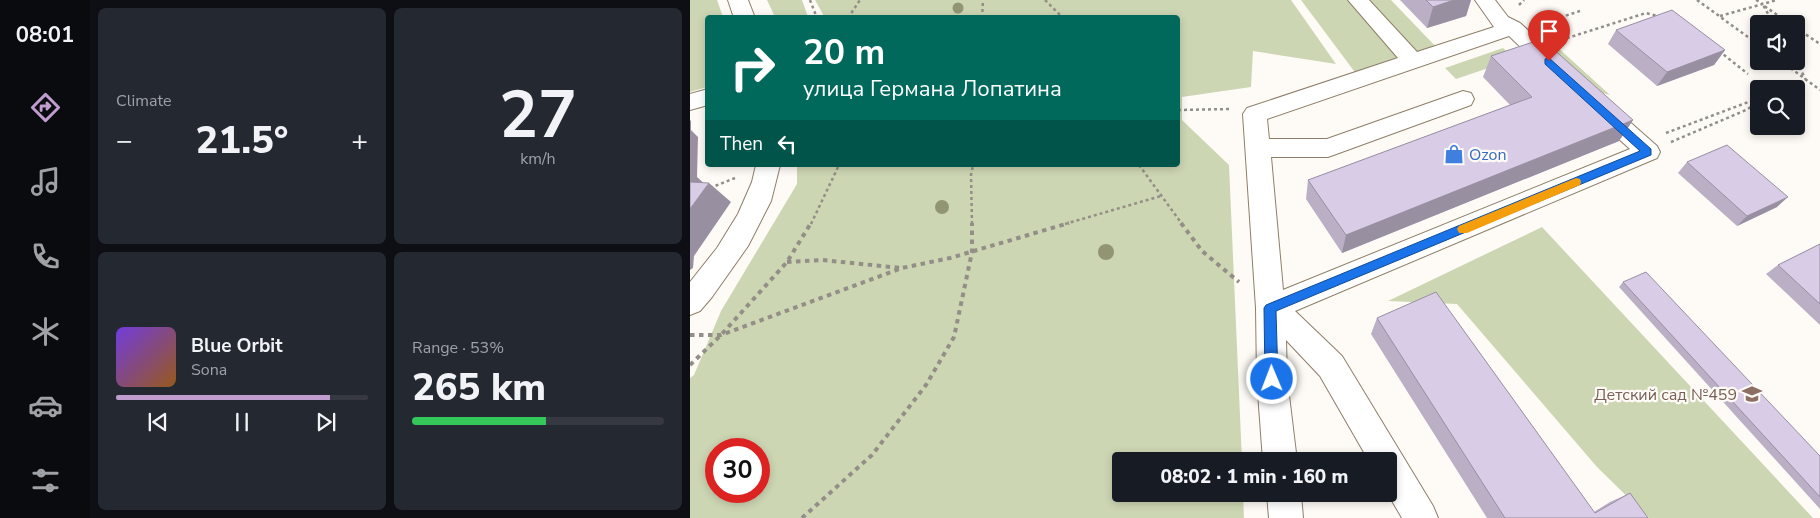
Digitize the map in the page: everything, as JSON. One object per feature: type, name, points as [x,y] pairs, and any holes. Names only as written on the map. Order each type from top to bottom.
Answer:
[{"type":"street","points":[[738,0],[745,15]]},
{"type":"street","points":[[1358,0],[1413,61]]},
{"type":"street","points":[[1485,0],[1500,22],[1513,28],[1579,89],[1654,144]]},
{"type":"street","points":[[1279,452],[1272,379],[1270,308],[1255,114],[1513,28]]},
{"type":"street","points":[[690,102],[705,98]]},
{"type":"street","points":[[1257,148],[1328,148],[1463,99]]},
{"type":"street","points":[[1270,308],[1654,144]]},
{"type":"street","points":[[690,302],[746,226],[762,188],[767,167]]},
{"type":"street","points":[[1270,308],[1292,326],[1331,366],[1382,452]]},
{"type":"street","points":[[1397,478],[1421,518]]},
{"type":"street","points":[[1285,502],[1286,518]]},
{"type":"path","points":[[810,0],[816,15]]},
{"type":"path","points":[[850,15],[860,0]]},
{"type":"path","points":[[982,15],[983,0]]},
{"type":"path","points":[[1045,0],[1060,15]]},
{"type":"path","points":[[1697,0],[1750,38]]},
{"type":"path","points":[[1756,0],[1777,15]]},
{"type":"path","points":[[1720,16],[1777,0]]},
{"type":"path","points":[[1763,5],[1769,15]]},
{"type":"path","points":[[1513,28],[1524,30],[1580,11]]},
{"type":"path","points":[[1535,49],[1646,13],[1663,18]]},
{"type":"path","points":[[1805,34],[1820,44]]},
{"type":"path","points":[[1714,47],[1748,74]]},
{"type":"path","points":[[1793,70],[1820,90]]},
{"type":"path","points":[[1801,70],[1806,80]]},
{"type":"path","points":[[1654,144],[1750,104]]},
{"type":"path","points":[[1654,144],[1750,107]]},
{"type":"path","points":[[1180,110],[1232,109]]},
{"type":"path","points":[[690,365],[721,335],[787,262],[812,222],[838,167]]},
{"type":"path","points":[[802,518],[872,455],[926,385],[954,337],[972,252],[971,175],[973,167]]},
{"type":"path","points":[[1141,167],[1202,251],[1270,308]]},
{"type":"path","points":[[708,189],[735,178]]},
{"type":"path","points":[[690,335],[721,335],[902,268],[972,252],[1161,196]]},
{"type":"path","points":[[787,262],[822,260],[902,268]]},
{"type":"green space","points":[[690,0],[717,0],[722,15],[705,15],[705,88],[690,92]]},
{"type":"green space","points":[[767,0],[802,0],[807,15],[774,15]]},
{"type":"green space","points":[[815,0],[1291,0],[1336,64],[1253,51],[1251,87],[1182,97],[1182,120],[1229,165],[1242,452],[1112,452],[1112,502],[1243,502],[1244,518],[690,518],[690,378],[694,375],[721,311],[797,184],[797,167],[1180,167],[1180,15],[823,15]]},
{"type":"green space","points":[[1301,0],[1391,0],[1438,49],[1357,75]]},
{"type":"green space","points":[[1556,46],[1610,95],[1599,92],[1546,49]]},
{"type":"green space","points":[[1503,48],[1515,59],[1456,79],[1445,68]]},
{"type":"green space","points":[[1542,227],[1813,518],[1649,518],[1597,467],[1457,304],[1388,301]]},
{"type":"building","points":[[1426,0],[1454,0],[1433,7]]},
{"type":"building","points":[[1672,10],[1725,50],[1667,72],[1616,30]]},
{"type":"building","points":[[1542,39],[1633,120],[1346,235],[1308,180],[1532,97],[1491,56]]},
{"type":"building","points":[[1727,145],[1788,197],[1747,216],[1687,162]]},
{"type":"building","points":[[690,182],[709,183],[690,209]]},
{"type":"building","points":[[1820,244],[1820,304],[1778,265]]},
{"type":"building","points":[[1646,272],[1820,456],[1820,497],[1623,282]]},
{"type":"building","points":[[1436,292],[1595,513],[1630,493],[1648,518],[1505,518],[1377,318]]},
{"type":"slow traffic","points":[[1463,229],[1576,182]]},
{"type":"place","name":"Ozon","points":[[1454,154]]},
{"type":"place","name":"Детский сад №459","points":[[1752,394]]},
{"type":"route","points":[[1272,379],[1270,308],[1648,152],[1549,61]]}]
